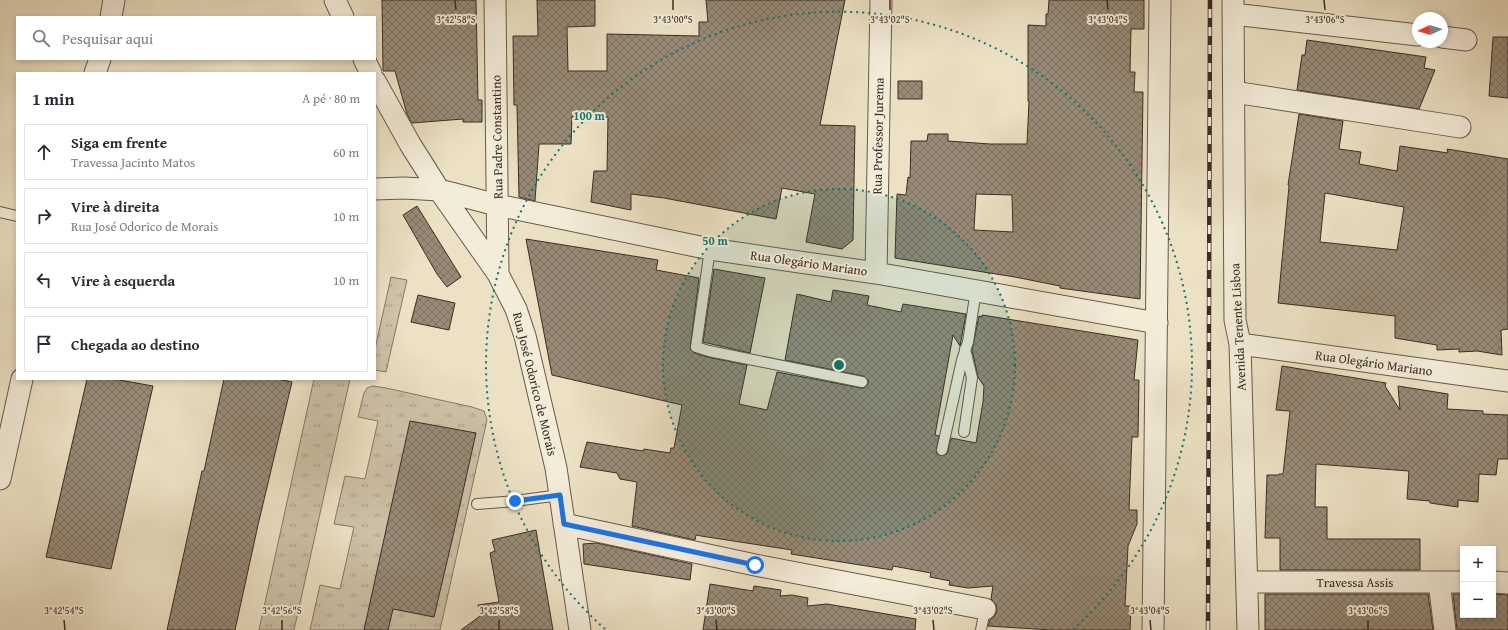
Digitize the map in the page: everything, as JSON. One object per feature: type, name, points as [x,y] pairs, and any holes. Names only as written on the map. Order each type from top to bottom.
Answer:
[{"type":"street","points":[[111,16],[114,0]]},
{"type":"street","points":[[334,0],[342,16]]},
{"type":"street","name":"Rua Padre Constantino","points":[[496,0],[498,274]]},
{"type":"street","name":"Rua Professor Jurema","points":[[876,273],[881,0]]},
{"type":"street","points":[[1153,630],[1160,0]]},
{"type":"street","points":[[1233,7],[1412,34]]},
{"type":"street","name":"Avenida Tenente Lisboa","points":[[1233,7],[1235,320],[1240,344],[1248,582],[1248,630]]},
{"type":"street","points":[[1448,38],[1466,40]]},
{"type":"street","points":[[95,72],[100,60]]},
{"type":"street","points":[[364,60],[370,72]]},
{"type":"street","name":"Rua José Odorico de Morais","points":[[376,83],[410,144],[439,190],[498,274],[516,309],[525,336],[556,468],[580,630]]},
{"type":"street","points":[[1234,92],[1460,127]]},
{"type":"street","name":"Rua Olegário Mariano","points":[[376,188],[439,190],[497,204],[710,248],[876,273],[1157,323]]},
{"type":"street","name":"Rua Olegário Mariano","points":[[1240,344],[1508,381]]},
{"type":"street","points":[[0,480],[22,380]]},
{"type":"street","points":[[564,524],[755,565],[985,610]]},
{"type":"street","name":"Travessa Assis","points":[[1248,582],[1460,582]]},
{"type":"street","points":[[1439,582],[1445,630]]},
{"type":"street","points":[[1496,582],[1508,583]]},
{"type":"lane","points":[[0,212],[16,216]]},
{"type":"lane","points":[[710,248],[696,347],[709,351],[862,382]]},
{"type":"lane","points":[[942,450],[970,328],[976,290]]},
{"type":"lane","points":[[964,432],[972,378],[965,349]]},
{"type":"lane","points":[[477,504],[560,495]]},
{"type":"lane","points":[[981,630],[985,610]]},
{"type":"green space","points":[[391,277],[407,280],[386,372],[376,370],[376,344]]},
{"type":"green space","points":[[314,380],[350,380],[294,630],[259,630]]},
{"type":"green space","points":[[373,386],[472,407],[484,411],[487,420],[440,630],[310,630],[320,585],[340,589],[354,527],[334,524],[345,476],[365,479],[378,421],[358,417],[364,393],[367,388]]},
{"type":"building","points":[[382,0],[476,0],[478,100],[482,100],[482,122],[463,122],[463,119],[412,123],[407,114],[395,71],[383,71]]},
{"type":"building","points":[[537,0],[595,0],[595,26],[567,27],[568,71],[607,71],[607,34],[699,36],[699,22],[708,22],[706,0],[845,0],[820,125],[855,126],[853,240],[842,249],[806,242],[815,194],[782,188],[776,219],[664,198],[631,194],[631,210],[591,202],[594,171],[607,171],[608,117],[572,117],[571,144],[539,144],[535,201],[519,197],[517,105],[514,105],[513,36],[538,36]]},
{"type":"building","points":[[1049,0],[1144,0],[1144,29],[1131,29],[1130,72],[1135,72],[1134,92],[1143,92],[1140,299],[1060,288],[1060,286],[1015,277],[895,258],[897,194],[906,195],[908,177],[910,178],[911,141],[927,141],[928,134],[948,134],[948,141],[990,144],[1027,144],[1029,101],[1028,25],[1046,26],[1046,14],[1048,14]],"holes":[[[976,194],[1012,195],[1013,232],[974,230]]]},
{"type":"building","points":[[1493,37],[1508,37],[1508,98],[1489,96]]},
{"type":"building","points":[[1307,40],[1426,57],[1424,68],[1435,70],[1419,109],[1297,90],[1302,55],[1305,55]]},
{"type":"building","points":[[898,81],[922,81],[922,99],[898,99]]},
{"type":"building","points":[[1299,114],[1343,121],[1339,149],[1361,152],[1359,164],[1397,171],[1400,146],[1448,153],[1447,149],[1508,159],[1508,329],[1501,330],[1502,355],[1477,351],[1459,352],[1459,349],[1437,350],[1437,345],[1395,338],[1395,316],[1278,303],[1288,185]],"holes":[[[1325,193],[1404,207],[1397,250],[1320,242]]]},
{"type":"building","points":[[417,206],[461,277],[447,287],[437,274],[403,215]]},
{"type":"building","points":[[526,239],[658,260],[656,270],[699,278],[690,349],[694,353],[707,357],[747,365],[739,404],[767,410],[777,372],[861,388],[864,388],[868,384],[868,380],[863,376],[785,360],[797,294],[831,302],[833,290],[869,296],[867,305],[901,312],[903,304],[966,314],[960,346],[953,335],[935,435],[939,436],[936,452],[941,456],[947,454],[951,438],[976,443],[983,402],[984,386],[978,377],[972,350],[979,316],[982,317],[982,315],[1138,340],[1134,380],[1139,380],[1138,437],[1132,437],[1129,510],[1137,510],[1137,524],[1128,546],[1125,606],[1131,606],[1130,630],[1051,630],[988,626],[990,620],[994,617],[997,611],[996,605],[991,599],[993,586],[968,588],[949,585],[950,581],[930,577],[931,573],[893,566],[892,570],[791,554],[792,550],[696,535],[695,540],[632,526],[637,482],[620,479],[617,473],[580,467],[587,442],[643,451],[644,449],[670,453],[671,448],[674,448],[682,405],[552,375]]},
{"type":"building","points":[[714,269],[765,278],[750,353],[703,342]]},
{"type":"building","points":[[418,295],[455,303],[449,330],[411,322]]},
{"type":"building","points":[[1282,366],[1386,383],[1385,386],[1400,410],[1398,386],[1448,394],[1447,409],[1483,411],[1483,414],[1508,415],[1508,459],[1498,459],[1496,475],[1479,474],[1478,502],[1458,500],[1458,507],[1430,503],[1430,501],[1407,499],[1409,471],[1316,464],[1315,507],[1327,507],[1327,539],[1420,539],[1420,570],[1280,570],[1280,538],[1265,538],[1267,475],[1283,474],[1290,411],[1276,410]]},
{"type":"building","points":[[87,380],[120,380],[153,386],[111,569],[46,557]]},
{"type":"building","points":[[224,380],[282,380],[292,382],[235,630],[167,630],[202,471],[204,471]]},
{"type":"building","points":[[410,421],[476,433],[434,617],[393,609],[388,630],[364,630]]},
{"type":"building","points":[[536,530],[553,630],[461,630],[480,616],[478,605],[499,602],[490,553],[495,551],[492,540]]},
{"type":"building","points":[[597,543],[692,564],[690,580],[584,564],[583,544]]},
{"type":"building","points":[[710,584],[753,591],[754,586],[781,590],[780,596],[792,595],[808,598],[807,606],[827,604],[916,619],[915,630],[703,630]]},
{"type":"building","points":[[1265,594],[1428,594],[1433,630],[1265,630]]},
{"type":"building","points":[[1453,594],[1460,594],[1460,618],[1496,618],[1496,594],[1508,595],[1508,630],[1457,630]]},
{"type":"railway","points":[[1208,630],[1210,0]]},
{"type":"route","points":[[515,501],[560,495],[564,524],[755,565]]}]
